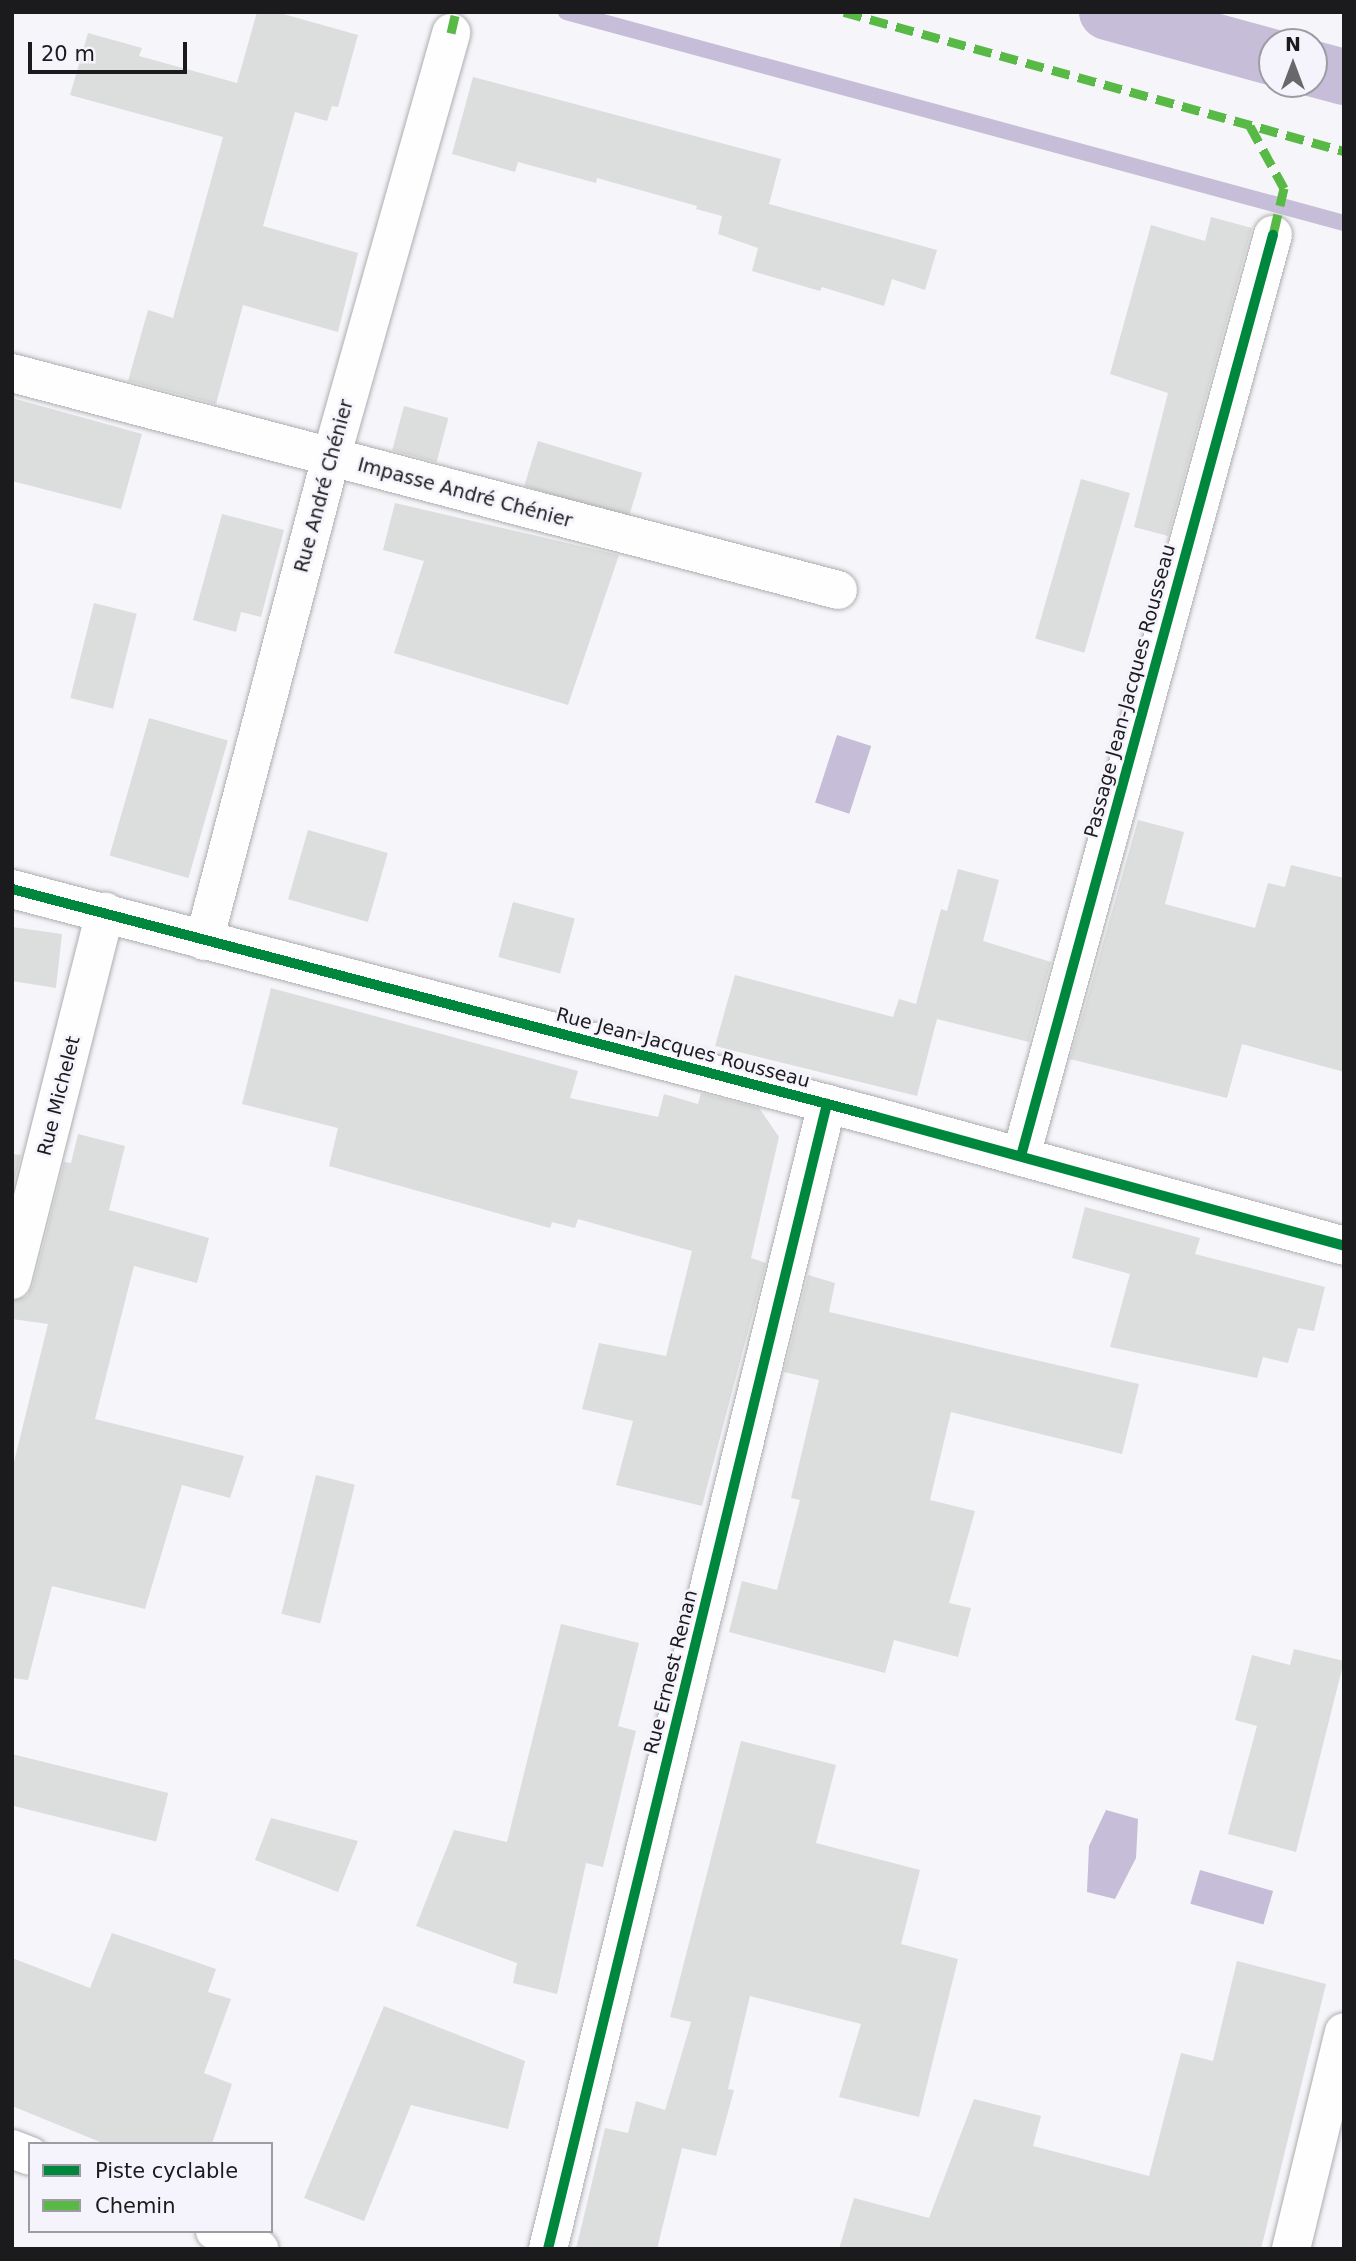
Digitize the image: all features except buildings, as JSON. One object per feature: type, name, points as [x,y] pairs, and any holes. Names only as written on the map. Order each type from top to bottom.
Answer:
[{"type":"street","name":"Rue André Chénier","points":[[204,941],[331,458],[451,33]]},
{"type":"street","name":"Passage Jean-Jacques Rousseau","points":[[1021,1156],[1273,235]]},
{"type":"street","name":"Impasse André Chénier","points":[[12,373],[838,590]]},
{"type":"street","name":"Rue Jean-Jacques Rousseau","points":[[12,889],[827,1104],[1344,1246]]},
{"type":"street","name":"Rue Michelet","points":[[12,1280],[105,912]]},
{"type":"street","name":"Rue Ernest Renan","points":[[548,2249],[827,1104]]},
{"type":"street","points":[[1291,2249],[1344,2032]]},
{"type":"street","points":[[220,2233],[259,2249]]},
{"type":"shaded area","points":[[837,735],[871,746],[849,814],[815,803]]},
{"type":"shaded area","points":[[1106,1810],[1138,1819],[1136,1858],[1115,1899],[1087,1892],[1089,1846]]},
{"type":"shaded area","points":[[1200,1870],[1273,1891],[1263,1925],[1190,1904]]},
{"type":"waterway","points":[[566,12],[1344,223]]},
{"type":"waterway","points":[[1107,12],[1258,53]]},
{"type":"waterway","points":[[1328,73],[1344,77]]},
{"type":"marked path","points":[[451,33],[456,12]]},
{"type":"marked path","points":[[844,12],[1344,151]]},
{"type":"marked path","points":[[1250,126],[1284,188],[1273,235]]},
{"type":"cycle path","points":[[1021,1156],[1273,235]]},
{"type":"cycle path","points":[[12,889],[873,1116],[1344,1246]]},
{"type":"cycle path","points":[[548,2249],[827,1104]]}]
